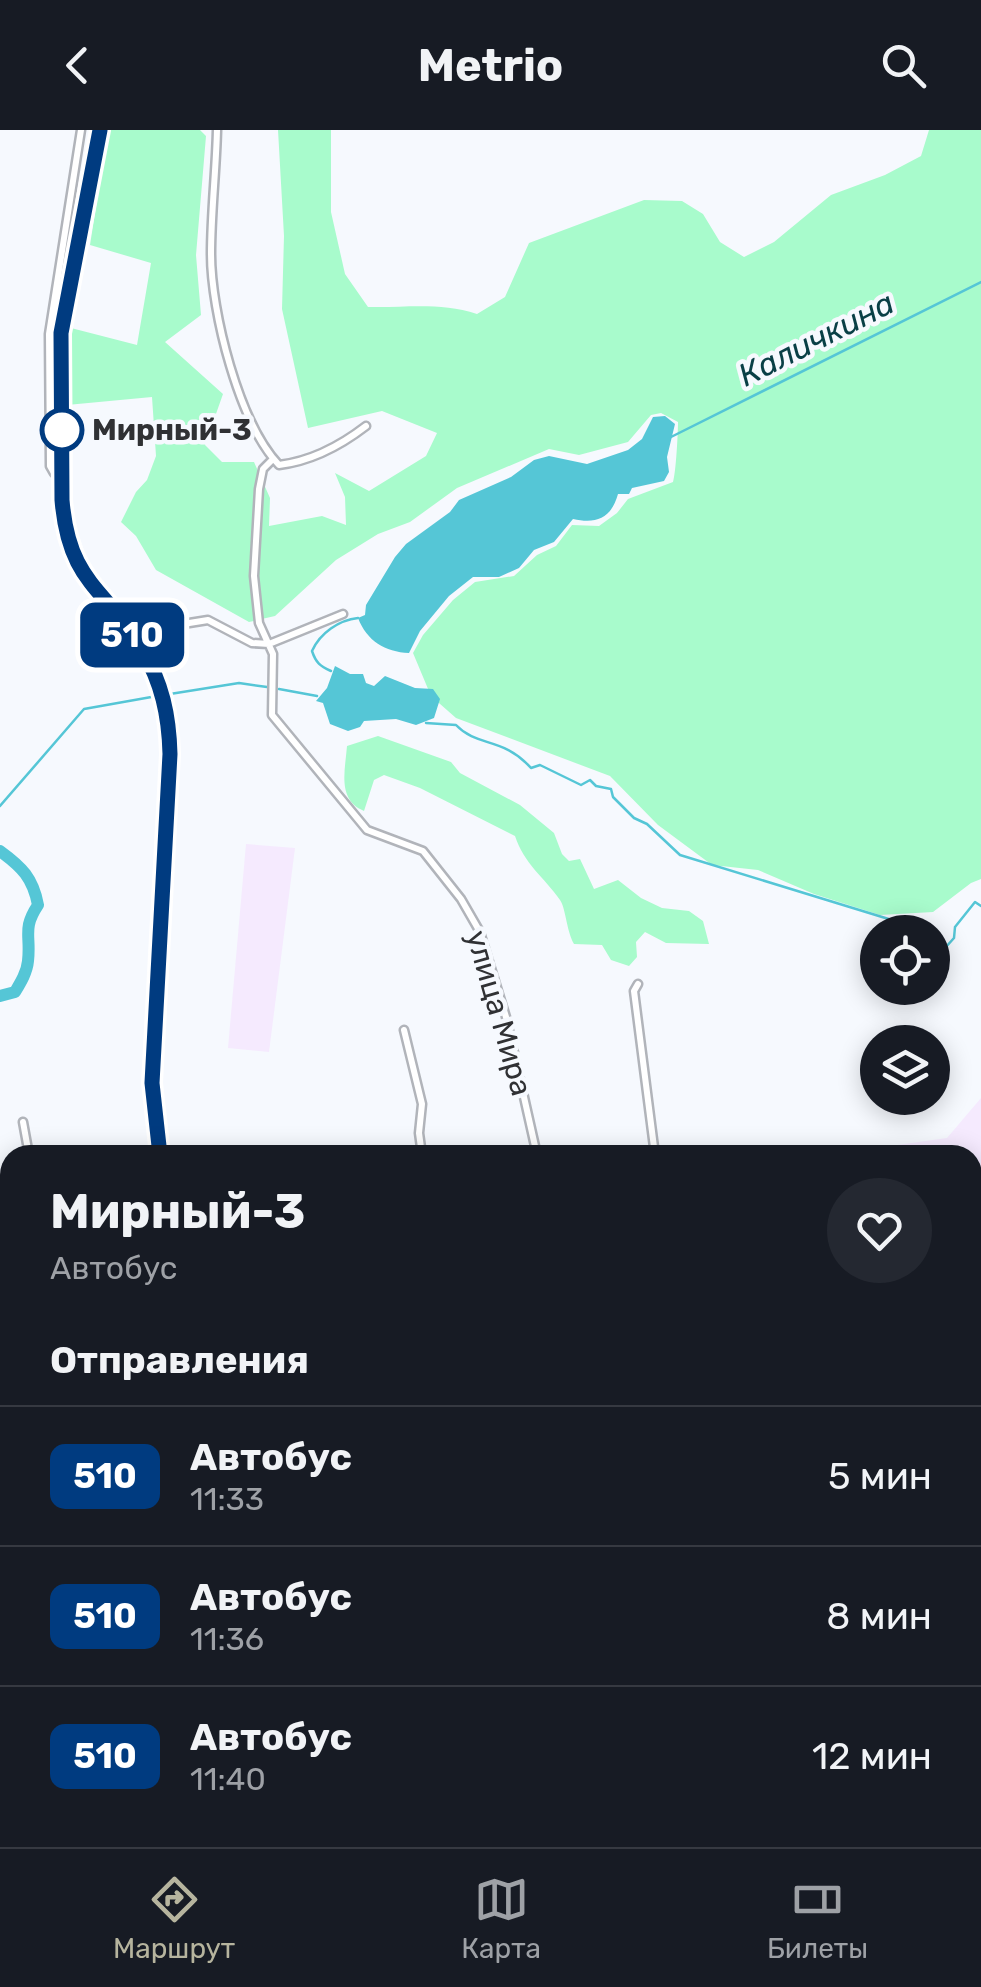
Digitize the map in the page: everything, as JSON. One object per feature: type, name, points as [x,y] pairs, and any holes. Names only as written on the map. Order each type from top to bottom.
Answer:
[{"type":"street","points":[[62,476],[50,466],[48,366],[55,284],[80,130]]},
{"type":"street","points":[[100,130],[69,286],[59,372],[62,476],[65,527],[77,565],[141,647],[160,685],[169,719],[152,1083],[159,1145]]},
{"type":"street","points":[[217,130],[211,256],[216,304],[244,413],[279,465],[302,462],[345,442],[366,426]]},
{"type":"street","points":[[55,284],[69,286]]},
{"type":"street","name":"улица Мира","points":[[273,459],[264,469],[259,489],[254,576],[260,624],[274,670],[272,715],[350,812],[374,835],[423,852],[444,873],[480,932],[506,1017],[535,1145]]},
{"type":"street","points":[[141,647],[184,624],[208,620],[252,643],[269,644],[344,614]]},
{"type":"street","points":[[638,984],[634,991],[654,1145]]},
{"type":"street","points":[[404,1030],[422,1104],[421,1145]]},
{"type":"street","points":[[23,1122],[27,1145]]},
{"type":"shaded area","points":[[246,844],[295,848],[269,1052],[228,1048]]},
{"type":"shaded area","points":[[981,1098],[981,1145],[897,1145],[947,1138]]},
{"type":"green space","points":[[108,130],[200,130],[206,136],[196,255],[201,315],[165,342],[223,394],[205,445],[222,462],[254,462],[270,498],[269,526],[322,516],[346,525],[345,497],[335,473],[369,491],[426,456],[437,433],[382,411],[308,428],[282,309],[284,236],[278,130],[331,130],[331,212],[345,274],[368,307],[436,307],[477,314],[505,297],[529,243],[644,200],[682,201],[703,214],[720,242],[744,257],[774,242],[831,195],[885,175],[921,156],[929,130],[981,130],[981,879],[933,912],[880,915],[814,894],[758,870],[712,865],[658,825],[610,776],[456,718],[431,696],[413,653],[453,600],[475,582],[514,576],[537,555],[556,546],[572,525],[599,526],[628,499],[673,482],[678,422],[661,413],[651,415],[628,442],[579,455],[549,449],[457,488],[410,522],[378,534],[336,560],[275,616],[249,622],[156,570],[136,536],[121,522],[136,492],[147,480],[156,456],[152,397],[67,405],[66,353],[71,328],[137,345],[151,263],[90,245]]},
{"type":"green space","points":[[378,736],[451,762],[460,773],[520,805],[554,833],[569,861],[580,859],[594,889],[618,880],[662,908],[689,911],[703,921],[709,944],[666,943],[645,932],[636,942],[637,957],[629,966],[611,960],[602,945],[574,944],[560,900],[529,862],[515,836],[420,788],[384,775],[374,780],[364,811],[355,806],[346,792],[347,746]]},
{"type":"water","points":[[665,416],[675,424],[667,457],[669,472],[664,481],[618,494],[602,518],[573,519],[554,542],[534,550],[519,568],[499,577],[473,577],[449,596],[420,631],[409,653],[385,648],[366,633],[358,618],[365,615],[366,605],[395,557],[459,500],[511,477],[534,460],[549,456],[587,464],[628,450],[642,439],[653,417]]},
{"type":"water","points":[[335,666],[350,674],[363,674],[366,683],[374,686],[385,676],[415,688],[433,689],[440,699],[434,718],[416,725],[396,719],[364,721],[348,731],[330,724],[323,703],[316,701],[327,688]]},
{"type":"waterway","name":"Каличкина","points":[[671,437],[981,282]]},
{"type":"waterway","name":"Каличкина","points":[[331,671],[319,664],[312,651],[331,628],[358,618]]},
{"type":"waterway","name":"Каличкина","points":[[170,694],[239,683],[267,687]]},
{"type":"waterway","name":"Каличкина","points":[[279,689],[317,696]]},
{"type":"waterway","name":"Каличкина","points":[[0,806],[84,709],[157,696]]},
{"type":"waterway","points":[[426,723],[456,725],[473,737],[510,751],[531,768],[540,765],[581,785],[590,780],[596,786],[611,789],[613,797],[634,818],[647,824],[680,855],[876,915]]},
{"type":"waterway","points":[[0,851],[25,874],[38,905],[29,926],[25,973],[15,992],[0,996]]},
{"type":"waterway","points":[[950,942],[955,927],[975,902],[981,906]]},
{"type":"waterway","points":[[0,1189],[0,1203]]},
{"type":"bus line","name":"510","points":[[100,130],[61,333],[62,500],[65,527],[77,565],[141,647],[160,685],[169,719],[152,1083],[158,1145]]},
{"type":"place","name":"Мирный-3","points":[[62,430]]}]
